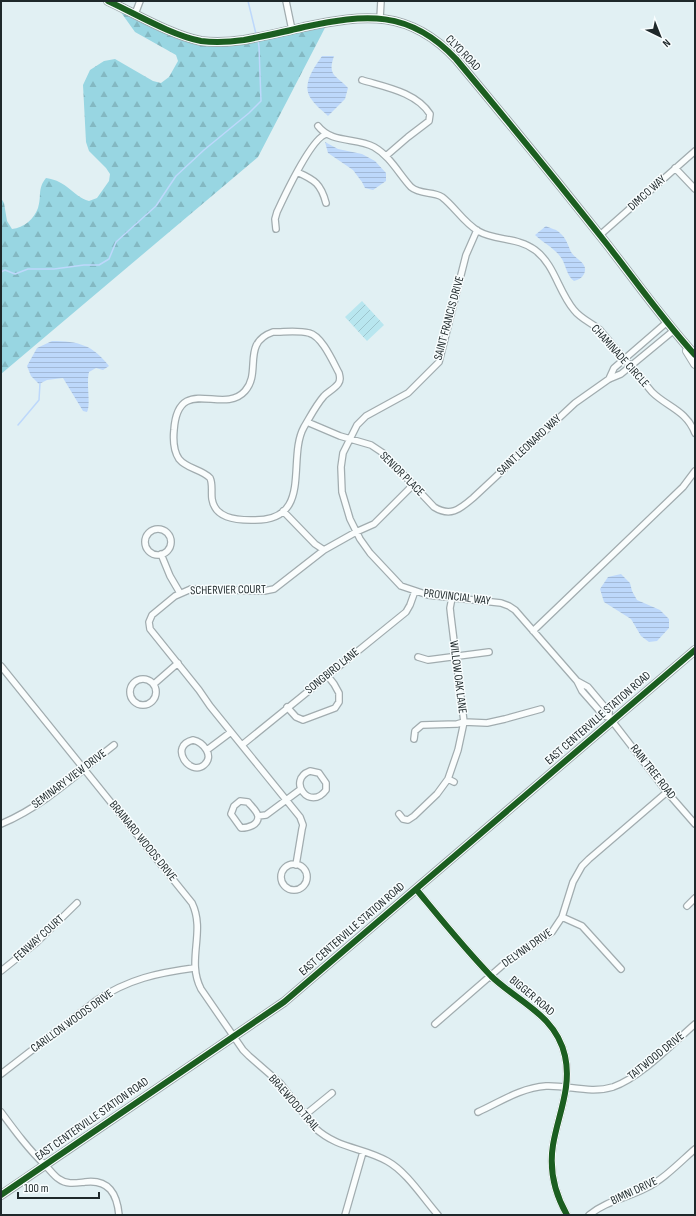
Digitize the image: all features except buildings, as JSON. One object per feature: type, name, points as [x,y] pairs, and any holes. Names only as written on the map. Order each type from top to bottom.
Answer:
[{"type":"street","name":"CLYO ROAD","points":[[108,1],[192,39],[216,42],[228,42],[283,32],[342,19],[363,18],[380,18],[402,23],[429,35],[448,50],[527,145],[647,295],[666,323],[695,355]]},
{"type":"street","points":[[135,14],[140,1]]},
{"type":"street","points":[[286,1],[292,30]]},
{"type":"street","points":[[380,18],[381,1]]},
{"type":"street","points":[[362,80],[407,95],[423,105],[430,114],[429,122],[408,137],[386,156]]},
{"type":"street","name":"CHAMINADE CIRCLE","points":[[318,126],[327,134],[344,140],[371,146],[386,156],[412,188],[420,192],[432,193],[443,198],[465,221],[477,230],[492,237],[513,240],[524,244],[543,256],[574,311],[594,324],[600,330],[657,397],[686,417],[695,433]]},
{"type":"street","points":[[276,229],[275,219],[277,212],[297,172],[320,136],[327,134]]},
{"type":"street","name":"DIMCO WAY","points":[[600,235],[695,151]]},
{"type":"street","points":[[675,168],[695,189]]},
{"type":"street","points":[[297,172],[318,184],[326,203]]},
{"type":"street","name":"SAINT FRANCIS DRIVE","points":[[350,438],[357,425],[366,416],[408,393],[439,362],[466,255],[477,230]]},
{"type":"street","name":"SAINT LEONARD WAY","points":[[609,379],[614,368],[666,323]]},
{"type":"street","name":"CLYO ROAD","points":[[673,331],[695,364]]},
{"type":"street","name":"SAINT LEONARD WAY","points":[[450,512],[456,511],[463,507],[575,403],[609,379],[620,374],[631,366],[673,331]]},
{"type":"street","points":[[273,332],[310,333],[316,337],[324,346],[341,378],[338,384],[324,396],[307,422],[301,436],[294,494],[291,501],[283,511],[272,517],[260,520],[233,518],[219,512],[213,502],[212,482],[210,478],[187,466],[179,458],[173,440],[175,417],[180,407],[186,401],[200,398],[228,399],[244,393],[251,380],[255,349],[263,337],[273,332]]},
{"type":"street","name":"SENIOR PLACE","points":[[307,422],[340,436],[371,445],[383,453],[434,507],[439,510],[450,512]]},
{"type":"street","name":"PROVINCIAL WAY","points":[[350,438],[343,453],[341,467],[342,492],[350,519],[356,532],[370,553],[390,576],[401,586],[428,595],[501,602],[509,606],[515,610],[577,681],[582,691],[604,716],[610,718]]},
{"type":"street","points":[[533,631],[683,487],[695,471]]},
{"type":"street","name":"SCHERVIER COURT","points":[[296,865],[302,825],[300,817],[150,629],[149,622],[152,615],[180,593],[191,589],[268,591],[279,586],[324,550],[356,532],[374,524],[413,486]]},
{"type":"street","points":[[283,511],[315,544],[324,550]]},
{"type":"street","points":[[161,529],[165,530],[170,536],[170,547],[161,554],[154,554],[147,550],[144,540],[147,533],[161,529]]},
{"type":"street","points":[[161,554],[170,576],[180,593]]},
{"type":"street","name":"SONGBIRD LANE","points":[[242,745],[406,612],[415,591]]},
{"type":"street","name":"WILLOW OAK LANE","points":[[399,814],[403,819],[408,820],[437,794],[448,778],[458,750],[464,722],[450,617],[452,598]]},
{"type":"street","name":"EAST CENTERVILLE STATION ROAD","points":[[1,1195],[290,997],[416,889],[610,718],[695,650]]},
{"type":"street","points":[[418,657],[428,660],[489,652]]},
{"type":"street","points":[[154,684],[178,663]]},
{"type":"street","name":"BRAINARD WOODS DRIVE","points":[[1,666],[192,903],[198,925],[194,968],[196,978],[201,989],[233,1036]]},
{"type":"street","points":[[287,707],[296,717],[303,720],[335,708],[339,702],[339,693],[327,676]]},
{"type":"street","points":[[138,679],[148,679],[154,684],[156,695],[149,704],[138,704],[129,694],[130,686],[138,679]]},
{"type":"street","points":[[414,739],[415,731],[422,724],[457,724],[464,722],[487,723],[505,720],[541,709]]},
{"type":"street","name":"RAIN TREE ROAD","points":[[610,718],[667,792],[695,824]]},
{"type":"street","points":[[207,750],[231,732]]},
{"type":"street","points":[[193,740],[199,742],[207,750],[207,762],[198,768],[194,768],[188,764],[182,757],[181,752],[182,746],[193,740]]},
{"type":"street","name":"SEMINARY VIEW DRIVE","points":[[1,824],[28,811],[43,801],[114,745]]},
{"type":"street","points":[[310,771],[319,773],[326,783],[326,790],[316,798],[308,797],[301,789],[301,778],[310,771]]},
{"type":"street","points":[[448,778],[454,782]]},
{"type":"street","points":[[258,816],[266,815],[301,789]]},
{"type":"street","name":"DELYNN DRIVE","points":[[435,1024],[514,956],[552,932],[562,917],[573,882],[582,866],[667,792]]},
{"type":"street","points":[[244,801],[248,802],[258,816],[257,820],[252,826],[248,828],[241,828],[231,814],[232,809],[237,803],[244,801]]},
{"type":"street","points":[[296,865],[303,868],[305,871],[306,882],[304,886],[297,890],[289,890],[281,880],[282,872],[288,866],[296,865]]},
{"type":"street","name":"BIGGER ROAD","points":[[416,889],[491,975],[538,1012],[553,1029],[559,1039],[568,1068],[567,1087],[553,1146],[552,1166],[555,1188],[561,1205],[567,1215]]},
{"type":"street","points":[[687,906],[695,898]]},
{"type":"street","name":"FENWAY COURT","points":[[1,971],[36,943],[77,903]]},
{"type":"street","points":[[562,917],[582,926],[621,969]]},
{"type":"street","name":"CARILLON WOODS DRIVE","points":[[1,1074],[109,992],[133,981],[154,974],[194,968]]},
{"type":"street","name":"TAITWOOD DRIVE","points":[[478,1112],[507,1097],[529,1089],[545,1086],[593,1090],[621,1084],[638,1073],[695,1024]]},
{"type":"street","name":"BRAEWOOD TRAIL","points":[[233,1036],[248,1056],[280,1083],[315,1128],[331,1140],[378,1156],[394,1165],[401,1171],[438,1215]]},
{"type":"street","points":[[304,1115],[332,1094]]},
{"type":"street","points":[[1,1112],[36,1158],[62,1181],[72,1184],[98,1182],[109,1188],[116,1200],[119,1215]]},
{"type":"street","name":"BIMNI DRIVE","points":[[589,1215],[616,1200],[653,1184],[695,1150]]},
{"type":"street","points":[[345,1215],[363,1152]]},
{"type":"green space","points":[[115,4],[167,29],[216,42],[328,22],[258,157],[1,374],[1,198],[4,203],[7,221],[12,229],[21,227],[34,216],[38,208],[43,182],[46,178],[60,182],[83,199],[89,201],[97,198],[109,181],[110,174],[89,151],[86,142],[83,85],[90,70],[104,61],[115,59],[153,81],[161,83],[169,77],[178,61],[176,55],[135,32]]},
{"type":"shaded area","points":[[322,56],[334,56],[332,71],[334,75],[348,88],[345,99],[328,116],[314,102],[307,89],[315,66]]},
{"type":"shaded area","points":[[325,142],[338,149],[362,154],[375,161],[386,173],[386,181],[373,190],[365,188],[353,170],[328,153]]},
{"type":"shaded area","points":[[546,226],[562,235],[573,255],[585,267],[583,275],[580,279],[574,281],[568,274],[559,255],[535,235]]},
{"type":"shaded area","points":[[362,301],[384,325],[367,341],[345,317]]},
{"type":"shaded area","points":[[52,341],[77,343],[91,349],[97,353],[109,366],[103,370],[96,368],[89,372],[89,404],[87,412],[83,411],[63,378],[47,380],[39,384],[31,376],[27,366],[37,348]]},
{"type":"shaded area","points":[[621,574],[630,583],[637,600],[660,610],[669,619],[669,628],[657,641],[649,642],[641,636],[631,619],[604,602],[600,589],[608,577]]},
{"type":"waterway","points":[[248,1],[256,34]]},
{"type":"waterway","points":[[1,272],[5,270],[15,274],[28,269],[54,269],[84,265],[99,265],[109,259],[116,242],[156,206],[176,176],[261,101],[258,40]]},
{"type":"waterway","points":[[18,425],[39,400],[40,383]]},
{"type":"cycle path","points":[[108,1],[178,34],[207,42],[244,40],[347,19],[385,19],[403,23],[421,31],[438,43],[456,59],[606,243],[660,314],[695,355]]},
{"type":"cycle path","points":[[1,1195],[284,1002],[695,650]]},
{"type":"cycle path","points":[[416,889],[491,976],[535,1010],[553,1030],[560,1042],[565,1056],[567,1079],[564,1101],[553,1145],[552,1164],[556,1190],[567,1215]]}]
